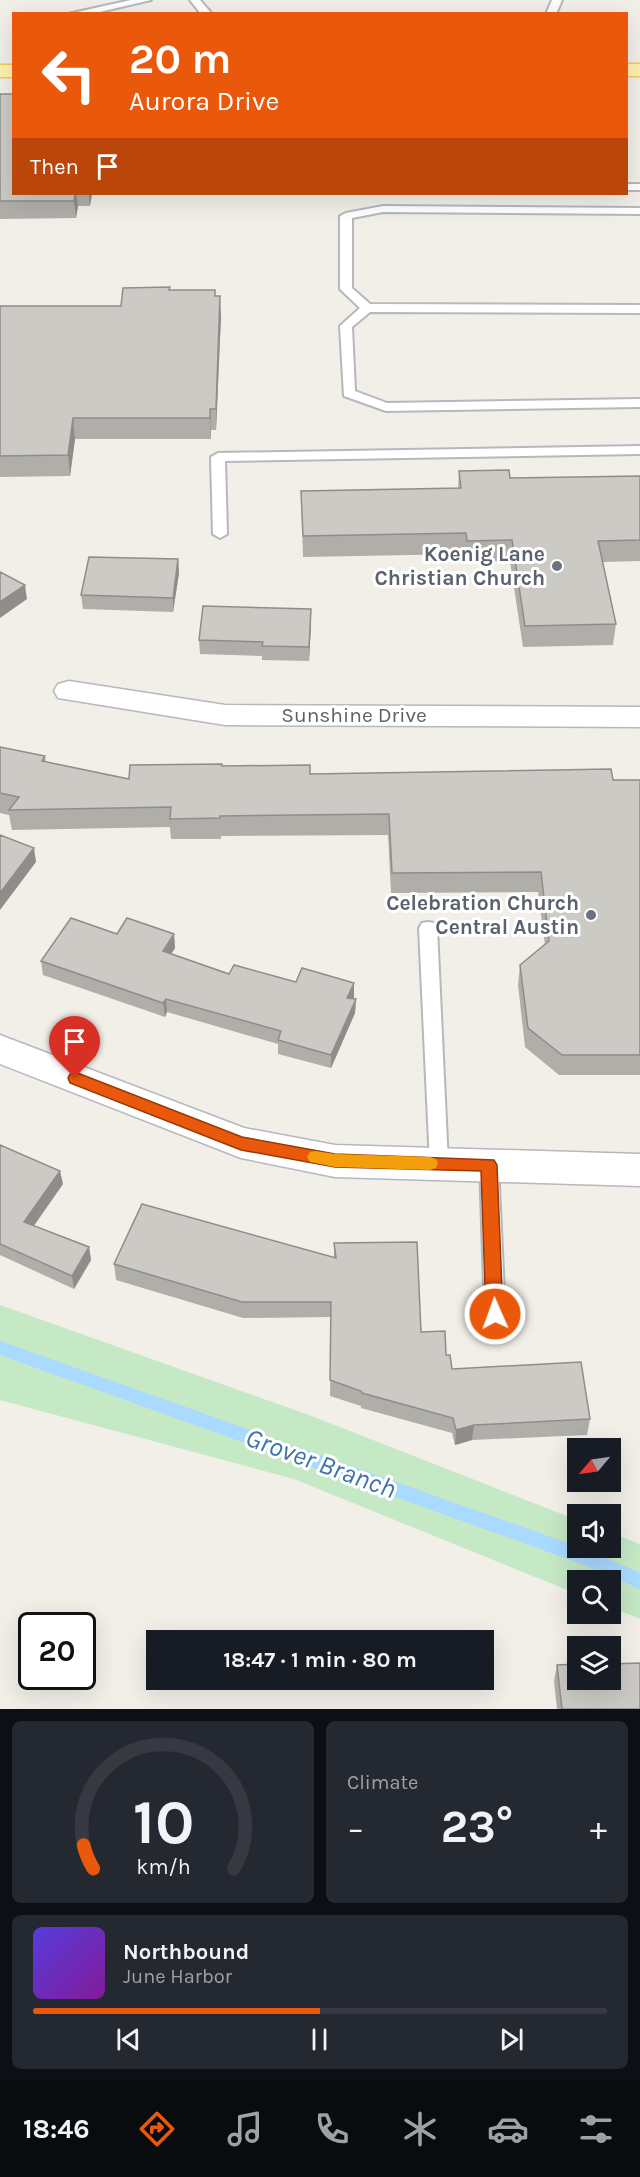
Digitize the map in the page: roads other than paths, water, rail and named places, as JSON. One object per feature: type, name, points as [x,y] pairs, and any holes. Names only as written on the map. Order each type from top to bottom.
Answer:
[{"type":"street","name":"Sunshine Drive","points":[[69,691],[225,715],[640,717]]},
{"type":"street","points":[[0,1049],[241,1143],[335,1161],[640,1170]]},
{"type":"lane","points":[[83,12],[146,0]]},
{"type":"lane","points":[[195,0],[205,12]]},
{"type":"lane","points":[[367,308],[346,289],[346,216],[382,209],[640,211]]},
{"type":"lane","points":[[640,309],[367,308],[346,326],[349,393],[386,407],[640,403]]},
{"type":"lane","points":[[220,534],[218,457],[640,450]]},
{"type":"lane","points":[[428,928],[440,1164]]},
{"type":"lane","points":[[489,1165],[495,1314]]},
{"type":"waterway","name":"Grover Branch","points":[[0,1348],[593,1560],[640,1581]]},
{"type":"place","name":"Koenig Lane Christian Church","points":[[557,566]]},
{"type":"place","name":"Celebration Church Central Austin","points":[[591,915]]}]
